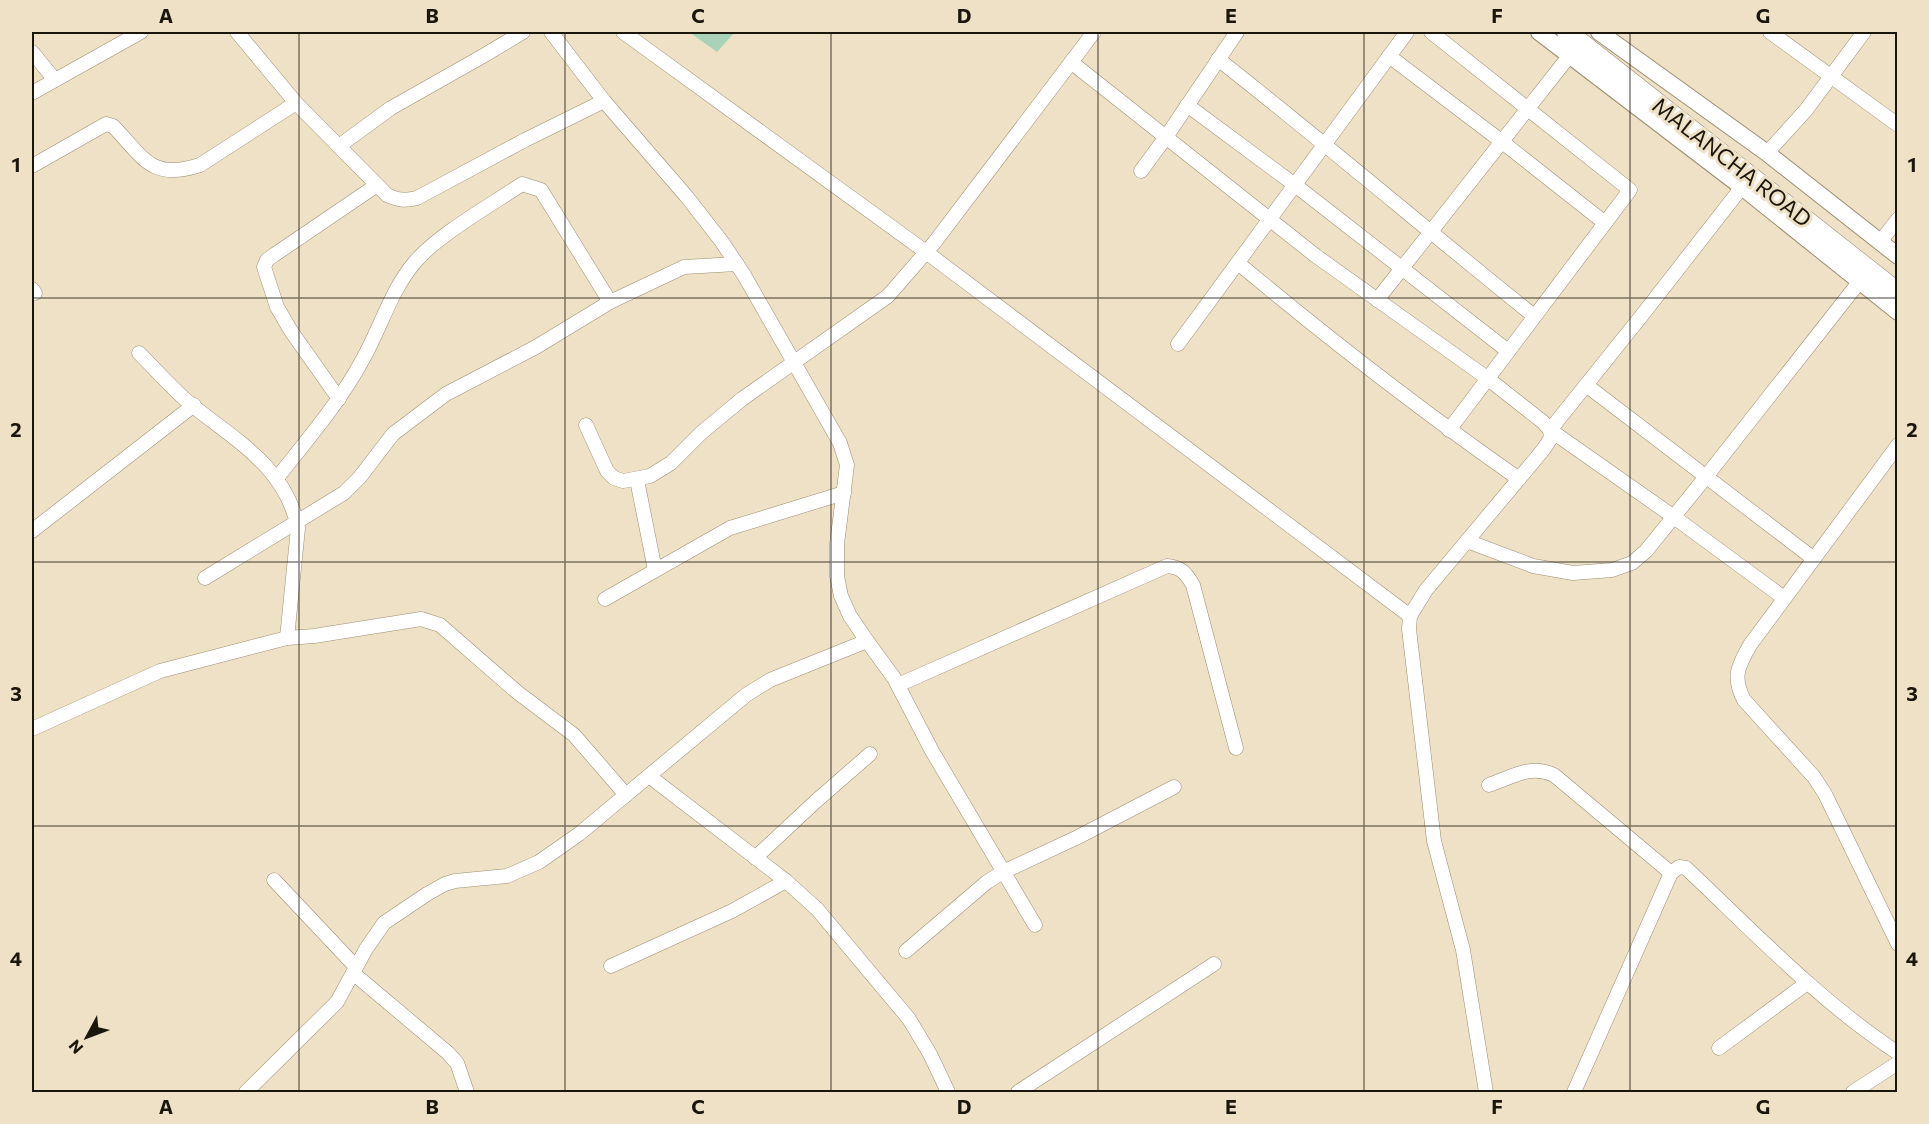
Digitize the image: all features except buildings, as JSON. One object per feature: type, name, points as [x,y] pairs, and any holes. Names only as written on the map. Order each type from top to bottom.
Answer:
[{"type":"main road","name":"MALANCHA ROAD","points":[[1567,32],[1898,293]]},
{"type":"street","points":[[32,93],[141,32]]},
{"type":"street","points":[[237,32],[296,103],[387,195],[398,200],[408,201],[417,198],[604,101]]},
{"type":"street","points":[[339,146],[391,108],[523,32]]},
{"type":"street","points":[[551,32],[604,101],[687,197],[737,264],[796,362],[846,457],[848,465],[837,544],[837,576],[840,596],[850,616],[898,685],[932,751],[1035,925]]},
{"type":"street","points":[[623,32],[926,252],[1410,616]]},
{"type":"street","points":[[586,425],[607,471],[614,478],[623,482],[650,476],[671,463],[701,433],[742,399],[888,296],[926,252],[1094,32]]},
{"type":"street","points":[[1141,171],[1237,32]]},
{"type":"street","points":[[1178,344],[1407,32]]},
{"type":"street","points":[[1431,32],[1630,190],[1449,430]]},
{"type":"street","points":[[1539,32],[1742,187],[1898,312]]},
{"type":"street","points":[[1599,32],[1767,153],[1898,256]]},
{"type":"street","points":[[1770,32],[1898,125]]},
{"type":"street","points":[[1767,153],[1806,110],[1864,32]]},
{"type":"street","points":[[32,52],[55,80]]},
{"type":"street","points":[[1377,300],[1570,55]]},
{"type":"street","points":[[1389,56],[1605,223]]},
{"type":"street","points":[[1218,59],[1325,144],[1429,233],[1534,316]]},
{"type":"street","points":[[1071,62],[1316,256],[1486,378],[1550,430],[1674,516],[1784,598]]},
{"type":"street","points":[[32,166],[106,124],[113,126],[151,165],[160,170],[186,170],[200,165],[296,103]]},
{"type":"street","points":[[1187,105],[1295,184],[1508,351]]},
{"type":"street","points":[[277,478],[339,399],[364,358],[400,282],[415,261],[434,244],[522,184],[541,190],[610,302]]},
{"type":"street","points":[[339,399],[277,307],[264,267],[274,255],[377,185]]},
{"type":"street","points":[[1486,1092],[1462,950],[1434,841],[1411,659],[1410,616],[1426,590],[1519,479],[1551,438],[1550,430],[1742,187]]},
{"type":"street","points":[[1880,242],[1898,219]]},
{"type":"street","points":[[1238,263],[1316,329],[1449,430],[1519,479]]},
{"type":"street","points":[[205,578],[344,493],[360,477],[393,434],[446,394],[536,347],[610,302],[684,267],[737,264]]},
{"type":"street","points":[[1467,541],[1533,566],[1574,573],[1612,570],[1632,563],[1646,551],[1860,281]]},
{"type":"street","points":[[139,353],[194,405],[231,434],[277,478],[284,488],[295,511],[297,522],[296,559],[287,638]]},
{"type":"street","points":[[1586,385],[1814,560]]},
{"type":"street","points":[[32,531],[194,405]]},
{"type":"street","points":[[1898,445],[1750,645],[1739,665],[1738,688],[1744,700],[1814,777],[1825,794],[1898,944]]},
{"type":"street","points":[[637,480],[655,570]]},
{"type":"street","points":[[605,599],[730,528],[844,493]]},
{"type":"street","points":[[898,685],[1167,566],[1178,567],[1187,574],[1193,585],[1236,748]]},
{"type":"street","points":[[32,729],[160,671],[287,638],[314,636],[411,619],[429,620],[440,625],[516,692],[574,735],[626,795]]},
{"type":"street","points":[[246,1092],[337,1002],[376,932],[384,923],[427,894],[455,882],[507,876],[527,868],[579,834],[746,695],[770,680],[867,641]]},
{"type":"street","points":[[755,858],[870,754]]},
{"type":"street","points":[[1489,785],[1532,770],[1548,772],[1671,873]]},
{"type":"street","points":[[649,776],[786,881],[818,909],[909,1019],[930,1054],[948,1092]]},
{"type":"street","points":[[906,951],[987,882],[1174,787]]},
{"type":"street","points":[[1574,1092],[1671,873],[1678,867],[1686,868],[1807,983],[1877,1040],[1898,1053]]},
{"type":"street","points":[[274,880],[354,970],[448,1053],[457,1063],[467,1092]]},
{"type":"street","points":[[611,966],[732,911],[786,881]]},
{"type":"street","points":[[1018,1092],[1214,964]]},
{"type":"street","points":[[1719,1048],[1807,983]]},
{"type":"street","points":[[1853,1092],[1898,1063]]},
{"type":"green space","points":[[689,32],[735,32],[717,52]]}]
